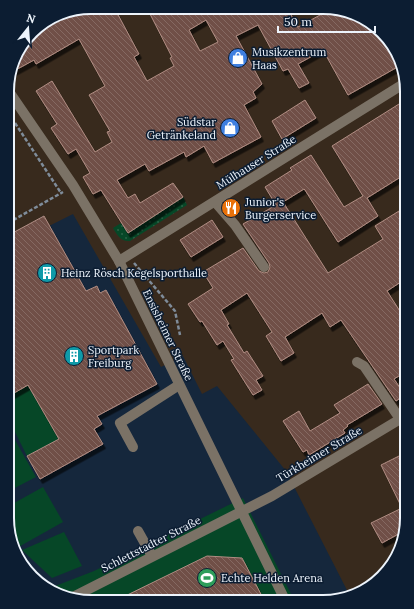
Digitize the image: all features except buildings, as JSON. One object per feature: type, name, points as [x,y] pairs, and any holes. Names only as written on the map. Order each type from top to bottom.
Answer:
[{"type":"street","name":"Mülhauser Straße","points":[[118,261],[400,86]]},
{"type":"street","name":"Ensisheimer Straße","points":[[14,99],[73,185],[118,261],[283,595]]},
{"type":"street","points":[[215,202],[235,225],[264,267]]},
{"type":"street","points":[[357,362],[364,366],[400,413]]},
{"type":"street","points":[[133,447],[120,423],[179,385]]},
{"type":"street","name":"Türkheimer Straße","points":[[241,511],[300,481],[400,419]]},
{"type":"street","name":"Schlettstadter Straße","points":[[80,594],[241,511]]},
{"type":"street","points":[[138,531],[152,556]]},
{"type":"path","points":[[14,121],[61,193],[14,220]]},
{"type":"path","points":[[128,256],[175,311],[180,335]]},
{"type":"shaded area","points":[[86,14],[323,14],[343,17],[361,24],[381,40],[396,66],[399,76],[400,91],[400,523],[399,533],[392,552],[381,569],[374,576],[357,587],[347,591],[286,471],[217,386],[202,394],[183,356],[161,367],[73,214],[49,226],[43,216],[14,234],[14,91],[18,66],[24,53],[27,48],[48,48],[48,27],[53,24],[66,18]]},
{"type":"green space","points":[[183,197],[187,205],[130,241],[122,239],[113,228],[121,223],[128,233]]},
{"type":"green space","points":[[28,385],[59,439],[27,456],[14,430],[14,393]]},
{"type":"green space","points":[[14,438],[36,477],[14,488]]},
{"type":"green space","points":[[43,487],[63,522],[20,546],[15,533],[14,503]]},
{"type":"green space","points":[[243,498],[292,595],[91,595],[66,591],[55,586],[94,571]]},
{"type":"green space","points":[[64,532],[82,566],[52,578],[22,550]]},
{"type":"place","name":"Musikzentrum Haas","points":[[238,58]]},
{"type":"place","name":"Südstar Getränkeland","points":[[230,128]]},
{"type":"place","name":"Junior's Burgerservice","points":[[231,208]]},
{"type":"place","name":"Heinz Rösch Kegelsporthalle","points":[[47,273]]},
{"type":"place","name":"Sportpark Freiburg","points":[[74,356]]},
{"type":"place","name":"Echte Helden Arena","points":[[207,578]]}]
